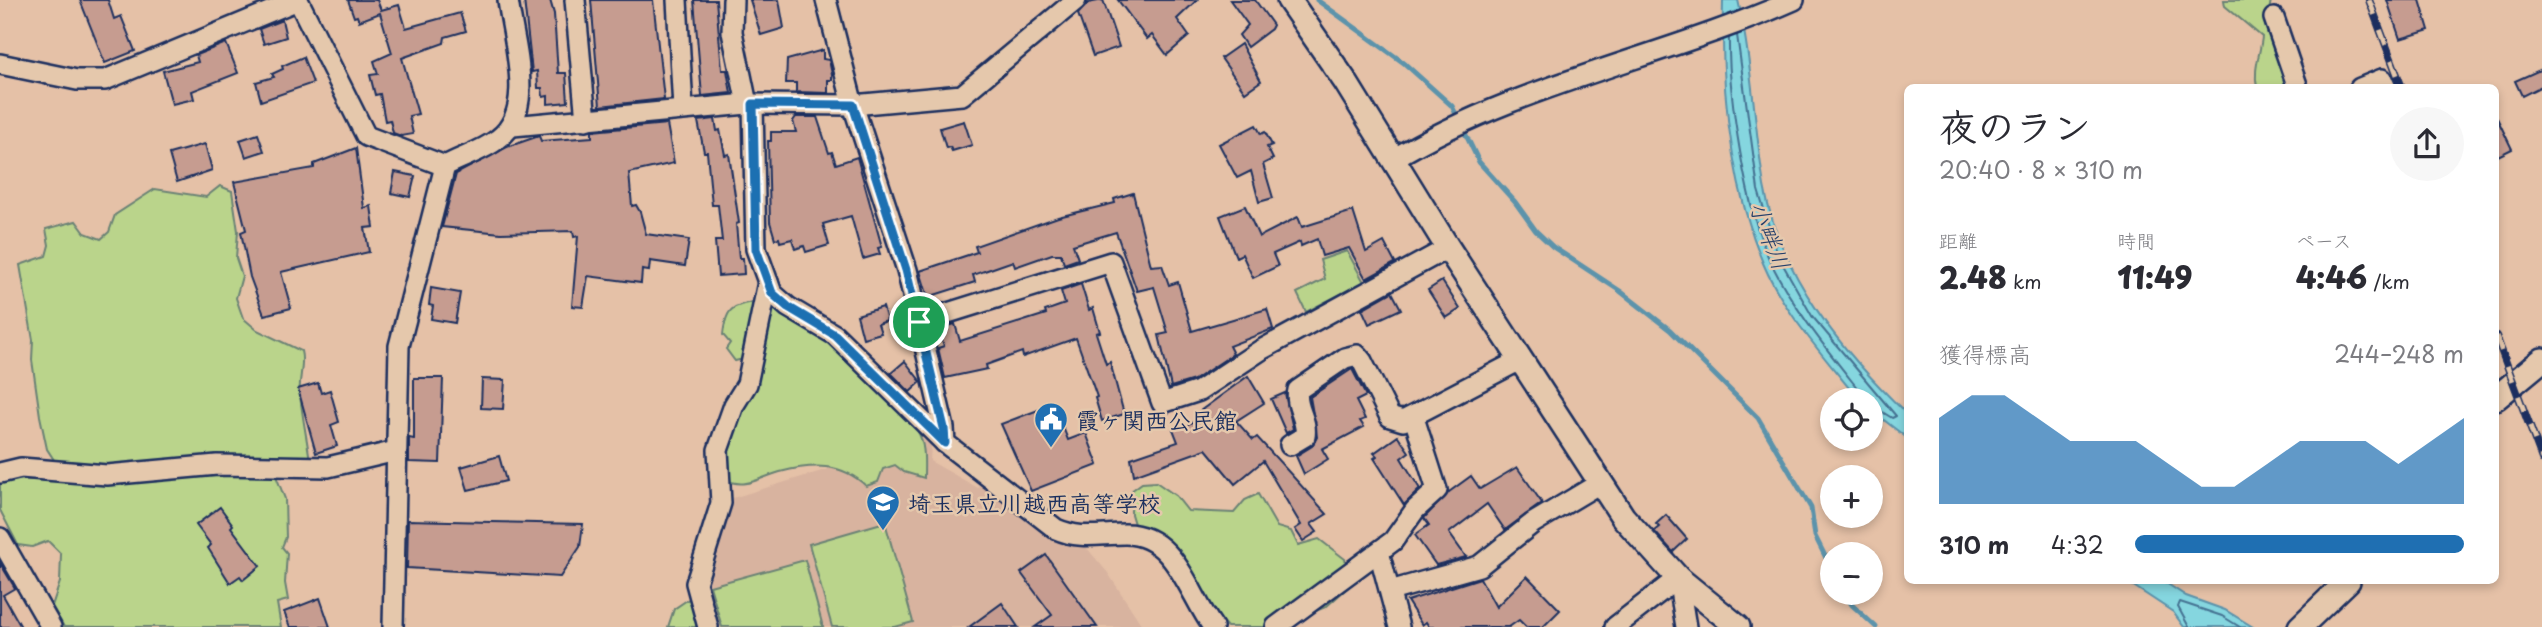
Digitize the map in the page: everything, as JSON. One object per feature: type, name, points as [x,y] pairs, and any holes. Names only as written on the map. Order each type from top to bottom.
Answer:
[{"type":"street","points":[[0,64],[77,80],[105,80],[298,0],[366,136],[445,166],[496,141],[513,126],[520,104],[508,0]]},
{"type":"street","points":[[575,0],[586,120]]},
{"type":"street","points":[[677,0],[683,109]]},
{"type":"street","points":[[733,0],[732,32],[750,104],[756,249],[768,282],[780,302],[835,335],[945,443],[1056,529],[1074,537],[1126,534],[1153,539],[1174,561],[1213,627]]},
{"type":"street","points":[[826,0],[853,105],[896,234],[944,428],[945,443]]},
{"type":"street","points":[[513,126],[750,104],[853,105],[962,96],[1076,0]]},
{"type":"street","points":[[1289,0],[1345,81],[1448,248],[1623,517],[1678,578],[1738,627]]},
{"type":"street","points":[[1393,159],[1437,132],[1486,110],[1684,43],[1794,0]]},
{"type":"street","points":[[2274,18],[2297,84]]},
{"type":"street","points":[[2370,84],[2382,79],[2384,84]]},
{"type":"street","points":[[393,627],[399,346],[445,166]]},
{"type":"street","points":[[919,322],[1111,262],[1161,403],[1199,391],[1261,349],[1448,248]]},
{"type":"street","points":[[708,627],[696,583],[721,503],[718,450],[734,405],[747,384],[768,282]]},
{"type":"street","points":[[1290,445],[1305,436],[1307,425],[1297,402],[1298,390],[1353,355],[1362,361],[1390,418],[1403,421],[1414,418],[1522,359]]},
{"type":"street","points":[[2499,389],[2542,360]]},
{"type":"street","points":[[1276,627],[1399,536],[1415,510],[1437,490],[1414,418]]},
{"type":"street","points":[[0,473],[21,468],[107,475],[217,465],[328,467],[396,451]]},
{"type":"street","points":[[1390,592],[1479,566],[1533,523],[1600,483]]},
{"type":"street","points":[[0,538],[51,627]]},
{"type":"street","points":[[1379,552],[1399,627]]},
{"type":"street","points":[[1615,627],[1678,578]]},
{"type":"street","points":[[1678,578],[1686,627]]},
{"type":"street","points":[[2300,627],[2345,584]]},
{"type":"shaded area","name":"埼玉県立川越西高等学校","points":[[924,440],[931,445],[930,461],[978,488],[981,485],[1063,542],[1086,547],[1108,573],[1143,627],[712,627],[702,589],[726,500]]},
{"type":"green space","points":[[2224,0],[2271,0],[2268,17],[2280,53],[2285,84],[2256,84],[2256,68],[2262,37],[2225,6]]},
{"type":"green space","points":[[220,186],[232,191],[238,231],[236,258],[242,276],[236,298],[243,318],[257,330],[301,351],[300,394],[310,461],[58,466],[47,449],[40,416],[32,360],[33,340],[20,265],[46,256],[49,245],[46,229],[76,221],[85,233],[101,239],[109,232],[115,215],[155,189],[206,197]]},
{"type":"green space","points":[[1347,251],[1364,282],[1306,312],[1297,293],[1325,279],[1320,260]]},
{"type":"green space","points":[[758,301],[796,317],[834,346],[913,425],[923,448],[924,478],[904,472],[895,465],[883,469],[878,482],[866,486],[847,473],[826,467],[792,469],[745,483],[723,479],[743,359],[735,361],[726,349],[730,343],[723,335],[724,326],[732,309]]},
{"type":"green space","points":[[214,472],[276,476],[285,499],[286,537],[282,547],[287,553],[285,583],[288,600],[277,603],[281,627],[64,627],[52,606],[60,582],[61,554],[48,541],[32,547],[18,545],[0,510],[0,483],[16,479],[116,484]]},
{"type":"green space","points":[[1156,482],[1176,496],[1188,511],[1234,513],[1245,500],[1258,494],[1277,527],[1291,531],[1298,545],[1319,539],[1345,559],[1352,584],[1326,607],[1298,618],[1287,627],[1227,627],[1196,589],[1171,546],[1150,530],[1134,524],[1131,491],[1142,483]]},
{"type":"green space","points":[[885,522],[913,622],[895,627],[832,627],[809,544]]},
{"type":"green space","points":[[805,560],[823,627],[722,627],[710,586]]},
{"type":"green space","points":[[690,598],[698,627],[668,627],[674,609]]},
{"type":"water","name":"小畔川","points":[[1723,0],[1738,0],[1747,46],[1764,186],[1772,219],[1799,282],[1838,339],[1881,388],[1849,388],[1793,317],[1763,263],[1735,167],[1724,66]]},
{"type":"water","points":[[1883,390],[1904,411],[1904,436],[1883,419]]},
{"type":"water","points":[[2131,584],[2168,584],[2186,596],[2225,610],[2253,627],[2184,627],[2173,612]]},
{"type":"building","points":[[80,0],[108,0],[114,19],[121,16],[135,51],[105,63]]},
{"type":"building","points":[[348,0],[377,0],[381,10],[399,5],[406,28],[460,13],[466,31],[445,37],[444,43],[402,58],[418,114],[409,116],[413,134],[401,136],[393,133],[390,120],[385,121],[380,94],[375,95],[370,75],[378,74],[374,61],[392,53],[380,13],[359,21],[357,16],[354,17]]},
{"type":"building","points":[[524,0],[550,0],[554,14],[558,73],[566,73],[568,102],[548,104],[548,96],[543,97],[542,88],[538,88],[537,71],[532,72]]},
{"type":"building","points":[[591,0],[653,0],[664,99],[600,106]]},
{"type":"building","points":[[694,0],[716,0],[722,70],[727,70],[731,93],[702,96]]},
{"type":"building","points":[[750,0],[779,0],[784,28],[761,35]]},
{"type":"building","points":[[1103,0],[1119,47],[1093,56],[1078,14],[1088,3]]},
{"type":"building","points":[[1118,0],[1197,0],[1177,19],[1189,36],[1167,55],[1152,35],[1147,39]]},
{"type":"building","points":[[1230,0],[1255,0],[1273,25],[1271,29],[1247,47],[1239,35],[1248,25]]},
{"type":"building","points":[[2387,0],[2420,0],[2429,30],[2400,39]]},
{"type":"building","points":[[282,20],[286,37],[264,44],[259,29]]},
{"type":"building","points":[[226,43],[238,73],[192,91],[194,99],[172,104],[163,71],[198,62],[196,55]]},
{"type":"building","points":[[1241,44],[1261,81],[1245,92],[1221,58]]},
{"type":"building","points":[[823,50],[823,59],[829,60],[832,74],[832,80],[828,80],[828,93],[796,92],[796,83],[786,83],[787,60]]},
{"type":"building","points":[[303,57],[313,83],[261,101],[256,82],[274,77],[272,74],[283,69],[282,66]]},
{"type":"building","points":[[2542,69],[2542,86],[2522,96],[2515,81]]},
{"type":"building","points":[[796,117],[817,117],[829,153],[832,152],[836,164],[857,157],[882,247],[878,248],[880,254],[863,259],[851,216],[823,224],[829,245],[806,252],[804,246],[795,249],[792,239],[780,242],[779,238],[775,239],[770,222],[768,141],[771,141],[771,132],[796,132],[793,121]]},
{"type":"building","points":[[715,119],[725,155],[729,154],[739,223],[736,224],[739,258],[743,258],[744,274],[718,276],[715,241],[722,241],[718,205],[712,205],[707,152],[704,152],[698,121]]},
{"type":"building","points":[[964,121],[972,145],[952,151],[950,147],[946,148],[940,128]]},
{"type":"building","points":[[2499,122],[2512,149],[2499,156]]},
{"type":"building","points":[[667,124],[674,163],[629,173],[632,206],[636,205],[640,212],[646,234],[689,240],[685,266],[650,261],[649,271],[642,270],[641,283],[588,276],[583,307],[572,306],[578,236],[574,237],[573,231],[501,233],[442,227],[456,174],[507,147],[539,136],[541,141],[592,137],[592,131]]},
{"type":"building","points":[[1256,125],[1261,134],[1265,132],[1272,145],[1267,147],[1273,159],[1263,164],[1273,198],[1259,202],[1251,171],[1237,178],[1219,144]]},
{"type":"building","points":[[258,134],[264,151],[246,157],[240,140]]},
{"type":"building","points":[[205,144],[212,170],[177,182],[169,154]]},
{"type":"building","points":[[356,148],[364,208],[371,206],[374,227],[365,228],[369,252],[281,272],[291,308],[264,315],[250,277],[241,232],[246,230],[234,182],[314,168],[314,164]]},
{"type":"building","points":[[395,172],[415,176],[410,197],[391,193]]},
{"type":"building","points":[[1133,193],[1151,266],[1162,265],[1169,285],[1178,282],[1192,331],[1267,309],[1273,329],[1229,346],[1233,354],[1194,380],[1171,387],[1159,335],[1168,333],[1154,287],[1137,291],[1116,232],[1073,245],[1078,259],[1064,264],[1061,254],[1052,254],[1015,267],[1013,261],[973,275],[975,282],[928,297],[920,271],[977,252],[975,246],[1058,217],[1115,203],[1114,199]]},
{"type":"building","points":[[1245,206],[1259,237],[1298,217],[1302,227],[1353,211],[1366,252],[1384,242],[1395,263],[1366,279],[1349,248],[1322,256],[1317,239],[1301,246],[1300,242],[1273,254],[1278,266],[1253,278],[1242,254],[1236,257],[1220,216]]},
{"type":"building","points":[[1442,281],[1460,309],[1446,318],[1428,290]]},
{"type":"building","points":[[1081,284],[1089,310],[1093,308],[1100,332],[1096,333],[1106,364],[1110,362],[1124,414],[1102,421],[1095,398],[1097,397],[1076,338],[1023,357],[1022,352],[986,365],[987,369],[945,378],[938,348],[944,346],[938,329],[955,324],[960,341],[1046,314],[1045,311],[1065,304],[1061,291]]},
{"type":"building","points":[[431,288],[460,293],[455,323],[431,319]]},
{"type":"building","points":[[1392,292],[1401,309],[1369,324],[1362,309]]},
{"type":"building","points":[[883,307],[887,321],[878,324],[881,333],[863,338],[857,315]]},
{"type":"building","points":[[905,361],[921,382],[910,392],[891,373]]},
{"type":"building","points":[[1352,369],[1366,396],[1356,401],[1365,419],[1360,421],[1364,427],[1322,449],[1328,459],[1304,474],[1296,456],[1312,446],[1317,437],[1310,397]]},
{"type":"building","points":[[1248,376],[1264,403],[1236,421],[1253,440],[1257,437],[1327,514],[1311,524],[1317,532],[1303,541],[1295,529],[1301,525],[1263,461],[1235,484],[1206,449],[1134,475],[1131,458],[1178,442],[1173,429],[1205,418],[1200,411]]},
{"type":"building","points":[[414,378],[443,378],[440,463],[409,462],[409,438],[414,439]]},
{"type":"building","points":[[482,379],[505,380],[503,409],[481,408]]},
{"type":"building","points":[[318,383],[321,393],[330,390],[339,422],[331,425],[337,446],[316,453],[298,389]]},
{"type":"building","points":[[1285,393],[1293,429],[1286,433],[1271,399]]},
{"type":"building","name":"霞ヶ関西公民館","points":[[1054,404],[1068,440],[1086,433],[1098,465],[1031,491],[1001,424]]},
{"type":"building","points":[[1398,436],[1409,452],[1401,458],[1420,489],[1404,505],[1374,458],[1377,456],[1374,453]]},
{"type":"building","points":[[499,456],[506,481],[468,490],[461,467]]},
{"type":"building","points":[[1517,467],[1542,503],[1505,530],[1487,504],[1449,533],[1466,557],[1436,565],[1415,535],[1429,525],[1424,518],[1449,492],[1471,476],[1480,489]]},
{"type":"building","points":[[220,507],[233,525],[231,527],[260,566],[243,580],[240,576],[230,583],[208,548],[211,545],[196,525]]},
{"type":"building","points":[[1666,515],[1687,539],[1673,552],[1654,531],[1659,527],[1656,524]]},
{"type":"building","points":[[408,520],[583,524],[580,547],[560,577],[407,568]]},
{"type":"building","points":[[1046,555],[1097,627],[1035,627],[1052,615],[1021,573]]},
{"type":"building","points":[[0,563],[15,588],[3,595],[21,627],[0,627]]},
{"type":"building","points":[[1527,576],[1560,610],[1543,627],[1526,627],[1519,620],[1509,627],[1429,627],[1426,622],[1422,625],[1407,601],[1480,578],[1496,607]]},
{"type":"building","points":[[320,598],[330,627],[290,627],[284,612]]},
{"type":"building","points":[[1002,603],[1018,627],[969,627]]},
{"type":"waterway","points":[[1317,0],[1404,63],[1452,106],[1479,162],[1515,202],[1536,231],[1553,247],[1620,291],[1670,330],[1758,418],[1811,508],[1815,536],[1820,546]]},
{"type":"waterway","points":[[1852,605],[1876,627]]},
{"type":"railway","points":[[2369,0],[2400,84]]},
{"type":"railway","points":[[2499,344],[2542,459]]},
{"type":"place","name":"霞ヶ関西公民館","points":[[1051,449]]},
{"type":"place","name":"埼玉県立川越西高等学校","points":[[883,532]]},
{"type":"route","points":[[753,104],[853,105],[896,234],[919,322],[944,428],[945,443],[835,335],[800,316],[772,293],[756,249],[753,104]]}]
